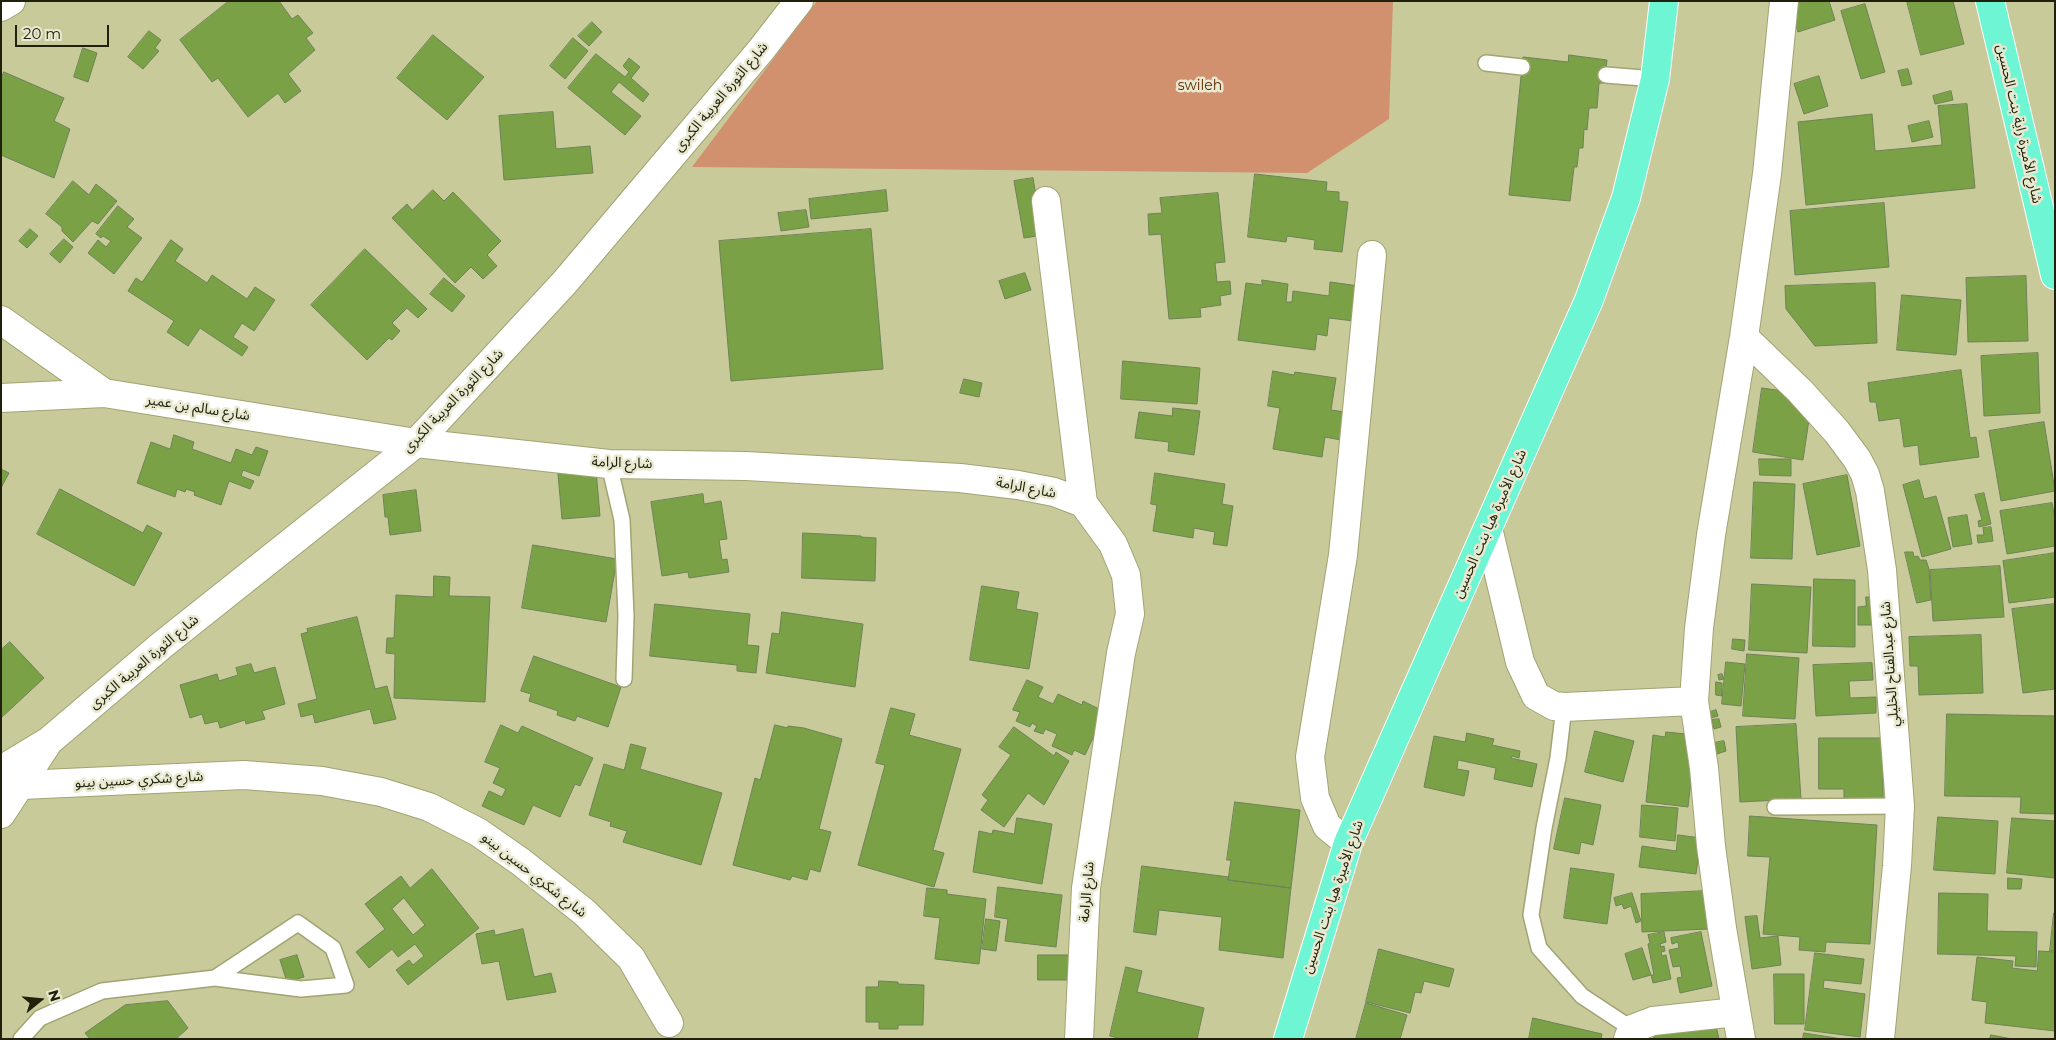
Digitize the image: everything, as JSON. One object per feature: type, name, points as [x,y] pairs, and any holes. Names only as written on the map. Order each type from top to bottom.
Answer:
[{"type":"main road","name":"شارع الأميرة هيا بنت الحسين","points":[[1288,1039],[1348,843],[1589,300],[1626,198],[1655,79],[1664,1]]},
{"type":"main road","name":"شارع الأميرة راية بنت الحسين","points":[[1990,1],[2055,275]]},
{"type":"street","points":[[1,8],[11,1]]},
{"type":"street","name":"شارع الثورة العربية الكبرى","points":[[1,814],[9,774],[162,645],[416,443],[565,282],[761,50],[799,1]]},
{"type":"street","points":[[1741,1039],[1721,919],[1711,846],[1704,768],[1694,701],[1699,628],[1711,535],[1744,336],[1767,174],[1784,1]]},
{"type":"street","points":[[1046,201],[1083,502]]},
{"type":"street","points":[[1348,843],[1327,826],[1315,798],[1310,757],[1344,555],[1372,255]]},
{"type":"street","name":"شارع سالم بن عمير","points":[[1,320],[104,393],[416,443]]},
{"type":"street","name":"شارع عبدالفتاح الخليلي","points":[[1744,336],[1815,406],[1838,432],[1865,474],[1870,491],[1882,570],[1900,806],[1897,866],[1880,1039]]},
{"type":"street","points":[[1,398],[104,393]]},
{"type":"street","name":"شارع الرامة","points":[[416,443],[609,464],[746,466],[960,478],[1018,485],[1054,492],[1083,502],[1113,544],[1126,576],[1130,614],[1121,653],[1086,888],[1079,1039]]},
{"type":"street","points":[[1488,528],[1520,662],[1536,696],[1554,706],[1564,707],[1694,701]]},
{"type":"street","name":"شارع شكري حسين بينو","points":[[9,774],[244,775],[322,781],[381,792],[429,806],[478,832],[521,862],[584,912],[631,958],[669,1023]]},
{"type":"street","points":[[1630,1034],[1653,1021],[1736,1012]]},
{"type":"lane","points":[[1486,63],[1522,67]]},
{"type":"lane","points":[[1606,75],[1655,79]]},
{"type":"lane","points":[[609,464],[622,520],[626,616],[624,679]]},
{"type":"lane","points":[[1564,707],[1558,758],[1544,828],[1531,914],[1539,948],[1575,998],[1630,1034]]},
{"type":"lane","points":[[1775,807],[1900,806]]},
{"type":"lane","points":[[21,1039],[40,1018],[102,991],[215,978],[300,989],[346,985],[333,948],[298,923],[215,978]]},
{"type":"green space","name":"swileh","points":[[817,1],[1393,1],[1389,119],[1307,173],[692,167]]},
{"type":"building","points":[[229,1],[279,1],[292,19],[298,15],[313,33],[306,38],[315,50],[288,74],[301,91],[285,103],[278,93],[248,117],[218,78],[212,82],[180,40]]},
{"type":"building","points":[[1798,1],[1829,1],[1835,20],[1798,32],[1789,4]]},
{"type":"building","points":[[1907,1],[1953,1],[1964,44],[1921,55]]},
{"type":"building","points":[[1865,4],[1885,72],[1861,79],[1841,11]]},
{"type":"building","points":[[592,22],[602,32],[589,46],[578,36]]},
{"type":"building","points":[[149,31],[161,40],[155,48],[159,51],[143,69],[128,57]]},
{"type":"building","points":[[433,35],[484,77],[447,120],[397,78]]},
{"type":"building","points":[[573,38],[588,51],[565,79],[550,66]]},
{"type":"building","points":[[83,48],[97,53],[88,82],[74,77]]},
{"type":"building","points":[[596,54],[625,77],[629,72],[623,66],[629,58],[640,67],[631,78],[649,94],[643,102],[619,82],[611,92],[641,116],[625,135],[568,88]]},
{"type":"building","points":[[1569,55],[1607,60],[1604,83],[1599,83],[1597,108],[1589,108],[1587,130],[1584,129],[1583,148],[1579,148],[1577,167],[1574,167],[1570,201],[1509,195],[1523,57],[1568,62]]},
{"type":"building","points":[[1908,69],[1912,84],[1902,86],[1898,71]]},
{"type":"building","points":[[4,72],[64,98],[54,121],[70,129],[54,178],[1,155],[1,79]]},
{"type":"building","points":[[1819,76],[1828,106],[1804,114],[1794,84]]},
{"type":"building","points":[[1951,91],[1953,100],[1935,104],[1933,96]]},
{"type":"building","points":[[1967,104],[1975,188],[1806,205],[1798,122],[1872,114],[1875,151],[1942,145],[1938,106]]},
{"type":"building","points":[[553,112],[556,149],[590,146],[593,173],[504,180],[499,116]]},
{"type":"building","points":[[1929,121],[1933,137],[1912,142],[1908,126]]},
{"type":"building","points":[[1255,174],[1327,182],[1326,191],[1339,192],[1339,201],[1348,202],[1342,252],[1314,249],[1315,240],[1287,236],[1286,242],[1248,237]]},
{"type":"building","points":[[1033,178],[1043,235],[1024,238],[1014,181]]},
{"type":"building","points":[[73,181],[89,195],[96,184],[117,201],[98,224],[92,221],[73,242],[62,231],[62,227],[46,214]]},
{"type":"building","points":[[433,190],[444,201],[453,192],[501,241],[487,255],[497,266],[483,279],[471,267],[455,283],[392,218],[407,204],[412,210]]},
{"type":"building","points":[[886,190],[888,211],[811,219],[809,199]]},
{"type":"building","points":[[1218,193],[1225,262],[1215,263],[1217,282],[1230,281],[1231,294],[1220,296],[1221,305],[1200,308],[1201,317],[1169,319],[1161,234],[1149,235],[1148,214],[1162,213],[1160,198]]},
{"type":"building","points":[[1884,203],[1889,267],[1795,275],[1790,211]]},
{"type":"building","points":[[118,206],[134,219],[127,227],[142,238],[114,274],[88,253],[98,240],[106,247],[111,241],[103,236],[101,238],[96,234]]},
{"type":"building","points":[[806,210],[809,227],[781,231],[778,213]]},
{"type":"building","points":[[30,229],[38,236],[27,248],[19,241]]},
{"type":"building","points":[[871,229],[883,369],[731,381],[719,241]]},
{"type":"building","points":[[64,239],[73,247],[60,263],[50,254]]},
{"type":"building","points":[[171,240],[183,249],[175,261],[207,283],[212,275],[247,299],[255,287],[275,300],[254,331],[242,323],[233,337],[248,347],[242,356],[200,328],[188,346],[167,332],[174,321],[128,291],[136,278],[142,282]]},
{"type":"building","points":[[365,249],[427,309],[418,318],[407,308],[392,323],[400,331],[392,340],[389,338],[367,360],[311,305]]},
{"type":"building","points":[[1025,273],[1031,290],[1005,299],[999,281]]},
{"type":"building","points":[[2026,276],[2028,341],[1968,342],[1966,278]]},
{"type":"building","points":[[444,278],[465,296],[452,312],[430,294]]},
{"type":"building","points":[[1262,280],[1288,284],[1286,302],[1292,302],[1293,291],[1329,296],[1330,282],[1359,286],[1354,321],[1329,318],[1327,336],[1317,334],[1315,350],[1238,340],[1246,283],[1262,285]]},
{"type":"building","points":[[1875,283],[1877,343],[1815,346],[1786,309],[1785,286]]},
{"type":"building","points":[[1902,295],[1961,300],[1956,355],[1897,350]]},
{"type":"building","points":[[2038,353],[2040,413],[1984,416],[1981,356]]},
{"type":"building","points":[[1123,361],[1200,368],[1197,404],[1121,399]]},
{"type":"building","points":[[1961,370],[1970,438],[1976,437],[1979,457],[1920,465],[1918,445],[1904,447],[1900,418],[1879,421],[1876,402],[1870,402],[1868,383]]},
{"type":"building","points":[[1273,371],[1294,375],[1295,372],[1336,378],[1331,410],[1345,412],[1341,440],[1325,437],[1322,457],[1273,449],[1280,408],[1268,406]]},
{"type":"building","points":[[964,379],[982,383],[979,397],[960,393]]},
{"type":"building","points":[[1762,388],[1790,392],[1811,406],[1803,460],[1753,452]]},
{"type":"building","points":[[1173,408],[1200,411],[1194,455],[1168,451],[1169,442],[1135,438],[1139,412],[1172,416]]},
{"type":"building","points":[[2044,422],[2055,491],[2001,501],[1989,431]]},
{"type":"building","points":[[174,435],[194,442],[192,449],[231,463],[236,449],[252,455],[256,447],[268,451],[259,476],[243,470],[241,476],[254,481],[250,489],[229,481],[221,505],[194,495],[195,492],[186,489],[185,492],[177,489],[175,497],[137,483],[151,442],[170,449]]},
{"type":"building","points":[[1759,459],[1791,459],[1791,476],[1760,475]]},
{"type":"building","points":[[1,469],[9,473],[1,488]]},
{"type":"building","points":[[596,470],[600,516],[562,519],[558,474]]},
{"type":"building","points":[[1155,473],[1225,484],[1222,504],[1233,506],[1227,546],[1213,544],[1215,532],[1194,528],[1193,538],[1153,531],[1157,505],[1151,504]]},
{"type":"building","points":[[1847,475],[1860,546],[1817,555],[1803,484]]},
{"type":"building","points":[[1919,480],[1924,499],[1936,496],[1951,549],[1922,557],[1903,485]]},
{"type":"building","points":[[1754,482],[1795,484],[1792,559],[1751,558]]},
{"type":"building","points":[[60,489],[143,533],[147,525],[162,533],[134,586],[37,534]]},
{"type":"building","points":[[416,490],[421,531],[390,535],[388,517],[385,517],[383,495]]},
{"type":"building","points":[[1984,493],[1991,524],[1979,527],[1978,521],[1982,520],[1975,495]]},
{"type":"building","points":[[703,494],[704,504],[721,501],[727,539],[719,540],[722,560],[727,559],[729,572],[689,578],[688,572],[662,576],[651,502]]},
{"type":"building","points":[[2052,503],[2055,519],[2055,546],[2007,554],[2000,511]]},
{"type":"building","points":[[1967,515],[1972,544],[1953,547],[1948,518]]},
{"type":"building","points":[[1991,527],[1993,541],[1978,543],[1977,535],[1984,535],[1983,528]]},
{"type":"building","points":[[803,533],[876,538],[875,581],[802,578]]},
{"type":"building","points":[[533,545],[617,559],[606,622],[522,608]]},
{"type":"building","points":[[1905,552],[1913,552],[1914,557],[1918,556],[1920,560],[1926,560],[1929,569],[1931,600],[1917,603]]},
{"type":"building","points":[[2055,553],[2055,597],[2009,603],[2003,561]]},
{"type":"building","points":[[2000,566],[2004,617],[1933,621],[1930,570]]},
{"type":"building","points":[[434,576],[450,577],[449,596],[490,597],[485,702],[394,698],[395,654],[386,653],[387,638],[394,638],[396,595],[433,597]]},
{"type":"building","points":[[1814,579],[1855,580],[1855,647],[1813,646]]},
{"type":"building","points":[[1752,584],[1811,587],[1807,653],[1749,650]]},
{"type":"building","points":[[982,586],[1019,592],[1016,609],[1038,613],[1029,669],[970,660]]},
{"type":"building","points":[[1866,597],[1879,597],[1879,625],[1858,625],[1858,607],[1866,606]]},
{"type":"building","points":[[655,604],[750,614],[747,645],[759,646],[756,673],[737,671],[737,665],[650,656]]},
{"type":"building","points":[[2055,604],[2055,689],[2023,693],[2012,609]]},
{"type":"building","points":[[782,612],[863,624],[855,687],[766,673],[772,633],[779,634]]},
{"type":"building","points":[[357,617],[375,689],[387,686],[396,719],[374,724],[370,709],[315,723],[313,714],[301,717],[298,704],[317,699],[301,634],[308,632],[307,629]]},
{"type":"building","points":[[1981,635],[1983,693],[1919,695],[1918,666],[1910,666],[1909,637]]},
{"type":"building","points":[[1733,639],[1745,640],[1744,651],[1732,649]]},
{"type":"building","points":[[10,642],[44,678],[1,718],[1,650]]},
{"type":"building","points":[[1747,654],[1799,658],[1795,719],[1743,716]]},
{"type":"building","points":[[534,656],[621,687],[608,727],[577,716],[575,721],[557,715],[558,711],[529,701],[531,694],[521,691]]},
{"type":"building","points":[[1726,662],[1745,664],[1741,706],[1722,704]]},
{"type":"building","points":[[1872,663],[1873,680],[1849,681],[1850,698],[1876,697],[1876,713],[1816,716],[1813,665]]},
{"type":"building","points":[[251,664],[254,673],[275,667],[285,704],[262,711],[265,719],[246,724],[245,720],[220,728],[218,721],[205,724],[202,714],[190,718],[180,685],[217,674],[219,681],[238,675],[236,668]]},
{"type":"building","points":[[1722,674],[1724,679],[1719,680],[1718,675]]},
{"type":"building","points":[[1027,680],[1043,687],[1038,697],[1053,704],[1058,694],[1082,705],[1083,701],[1105,712],[1085,755],[1074,750],[1072,755],[1052,746],[1057,734],[1045,729],[1043,734],[1034,731],[1037,726],[1032,723],[1030,727],[1016,721],[1020,712],[1013,710]]},
{"type":"building","points":[[1716,682],[1722,683],[1722,696],[1716,695]]},
{"type":"building","points":[[891,708],[915,714],[909,735],[961,749],[933,850],[944,853],[934,887],[858,865],[885,765],[876,763]]},
{"type":"building","points":[[1716,710],[1718,716],[1711,718],[1710,712]]},
{"type":"building","points":[[1947,714],[2055,716],[2055,814],[2020,813],[2021,797],[1945,796]]},
{"type":"building","points":[[1719,719],[1721,727],[1714,729],[1712,720]]},
{"type":"building","points":[[1796,724],[1801,799],[1740,802],[1736,727]]},
{"type":"building","points":[[501,725],[518,733],[522,726],[593,758],[580,786],[575,784],[560,817],[533,805],[524,825],[482,806],[489,791],[502,797],[506,789],[493,783],[500,768],[485,762]]},
{"type":"building","points":[[775,725],[788,728],[788,726],[804,728],[842,739],[819,829],[831,832],[820,872],[810,869],[807,880],[792,876],[790,880],[733,865],[755,778],[760,780]]},
{"type":"building","points":[[1014,727],[1054,756],[1056,752],[1069,761],[1044,805],[1028,793],[1004,827],[981,810],[988,800],[982,795],[1011,755],[999,747]]},
{"type":"building","points":[[1595,731],[1634,741],[1623,782],[1585,772]]},
{"type":"building","points":[[1666,732],[1696,735],[1688,807],[1646,802],[1653,735],[1665,737]]},
{"type":"building","points":[[1467,733],[1494,739],[1492,745],[1520,751],[1519,758],[1512,756],[1511,758],[1537,764],[1532,787],[1494,779],[1496,768],[1458,760],[1457,769],[1469,771],[1464,796],[1424,787],[1434,736],[1465,742]]},
{"type":"building","points":[[1819,738],[1883,738],[1883,802],[1844,802],[1844,789],[1819,789]]},
{"type":"building","points":[[1724,741],[1726,751],[1717,754],[1714,743]]},
{"type":"building","points":[[631,744],[646,748],[640,769],[722,793],[701,865],[623,842],[627,831],[610,826],[611,822],[589,815],[604,764],[624,770]]},
{"type":"building","points":[[1565,798],[1601,805],[1593,845],[1581,842],[1579,854],[1554,849]]},
{"type":"building","points":[[1235,802],[1300,810],[1291,888],[1228,880],[1231,860],[1227,860]]},
{"type":"building","points":[[1642,805],[1678,808],[1675,841],[1640,837]]},
{"type":"building","points":[[1750,816],[1877,825],[1870,944],[1826,942],[1825,952],[1799,950],[1800,937],[1763,934],[1770,857],[1748,856]]},
{"type":"building","points":[[1938,817],[1998,821],[1995,874],[1934,870]]},
{"type":"building","points":[[1017,818],[1052,824],[1042,884],[973,872],[979,831],[992,834],[993,830],[1014,834]]},
{"type":"building","points":[[2012,818],[2055,821],[2055,878],[2007,873]]},
{"type":"building","points":[[1678,835],[1701,838],[1696,874],[1639,867],[1642,846],[1676,851]]},
{"type":"building","points":[[1142,866],[1229,877],[1228,880],[1291,888],[1283,958],[1219,950],[1222,917],[1159,910],[1156,935],[1134,932]]},
{"type":"building","points":[[1571,868],[1614,874],[1607,924],[1564,918]]},
{"type":"building","points":[[432,869],[479,928],[408,985],[396,970],[409,960],[413,965],[424,956],[415,944],[398,957],[392,949],[369,968],[356,952],[385,929],[365,904],[401,876],[410,888]],"holes":[[[404,898],[425,925],[413,935],[392,909]]]},
{"type":"building","points":[[2008,878],[2022,879],[2021,889],[2008,889]]},
{"type":"building","points":[[998,887],[1062,895],[1056,947],[1005,941],[1008,919],[995,917]]},
{"type":"building","points":[[927,888],[947,890],[947,894],[986,899],[979,964],[935,959],[940,918],[924,916]]},
{"type":"building","points":[[1707,891],[1708,929],[1642,932],[1641,894]]},
{"type":"building","points":[[1632,893],[1641,921],[1636,923],[1631,906],[1624,909],[1622,904],[1616,906],[1614,898]]},
{"type":"building","points":[[1939,893],[1988,894],[1987,931],[2037,932],[2036,967],[2015,966],[2016,956],[1938,954]]},
{"type":"building","points":[[2054,913],[2055,951],[2050,951]]},
{"type":"building","points":[[1757,916],[1760,938],[1778,936],[1781,965],[1752,969],[1745,917]]},
{"type":"building","points":[[986,919],[1000,921],[996,951],[982,949]]},
{"type":"building","points":[[523,929],[534,977],[551,973],[556,992],[507,1000],[499,961],[482,964],[476,934],[494,930],[495,935]]},
{"type":"building","points":[[1664,932],[1666,942],[1660,944],[1661,947],[1664,946],[1665,951],[1661,952],[1662,956],[1666,955],[1671,979],[1653,983],[1651,975],[1654,975],[1648,935]]},
{"type":"building","points":[[1701,932],[1712,986],[1680,993],[1677,978],[1682,977],[1680,966],[1673,967],[1669,950],[1679,948],[1678,942],[1672,944],[1671,938]]},
{"type":"building","points":[[1642,948],[1651,975],[1633,980],[1625,954]]},
{"type":"building","points":[[1379,949],[1454,969],[1449,987],[1424,981],[1421,993],[1415,992],[1410,1013],[1366,1002]]},
{"type":"building","points":[[2039,951],[2055,952],[2055,1031],[1985,1023],[1987,1002],[1972,1000],[1977,957],[2013,961],[2012,968],[2037,971]]},
{"type":"building","points":[[1815,953],[1864,959],[1861,984],[1824,980],[1823,988],[1865,994],[1860,1037],[1805,1030]]},
{"type":"building","points":[[297,955],[304,977],[287,982],[280,960]]},
{"type":"building","points":[[1038,955],[1074,955],[1074,980],[1038,980]]},
{"type":"building","points":[[1126,967],[1142,971],[1137,992],[1204,1008],[1197,1039],[1122,1039],[1110,1036]]},
{"type":"building","points":[[1774,974],[1804,974],[1804,1024],[1775,1024]]},
{"type":"building","points":[[879,981],[924,985],[923,1025],[898,1025],[898,1029],[879,1029],[879,1022],[866,1022],[866,987],[878,987]]},
{"type":"building","points":[[168,1001],[188,1028],[176,1039],[90,1039],[85,1033],[125,1005]]},
{"type":"building","points":[[1366,1003],[1407,1015],[1400,1039],[1356,1039]]},
{"type":"building","points":[[1714,1017],[1719,1039],[1652,1039],[1654,1038],[1652,1033]]},
{"type":"building","points":[[1533,1018],[1602,1034],[1601,1039],[1529,1039]]},
{"type":"building","points":[[1804,1033],[1842,1039],[1803,1039]]},
{"type":"building","points":[[1991,1035],[2012,1039],[1990,1039]]}]
